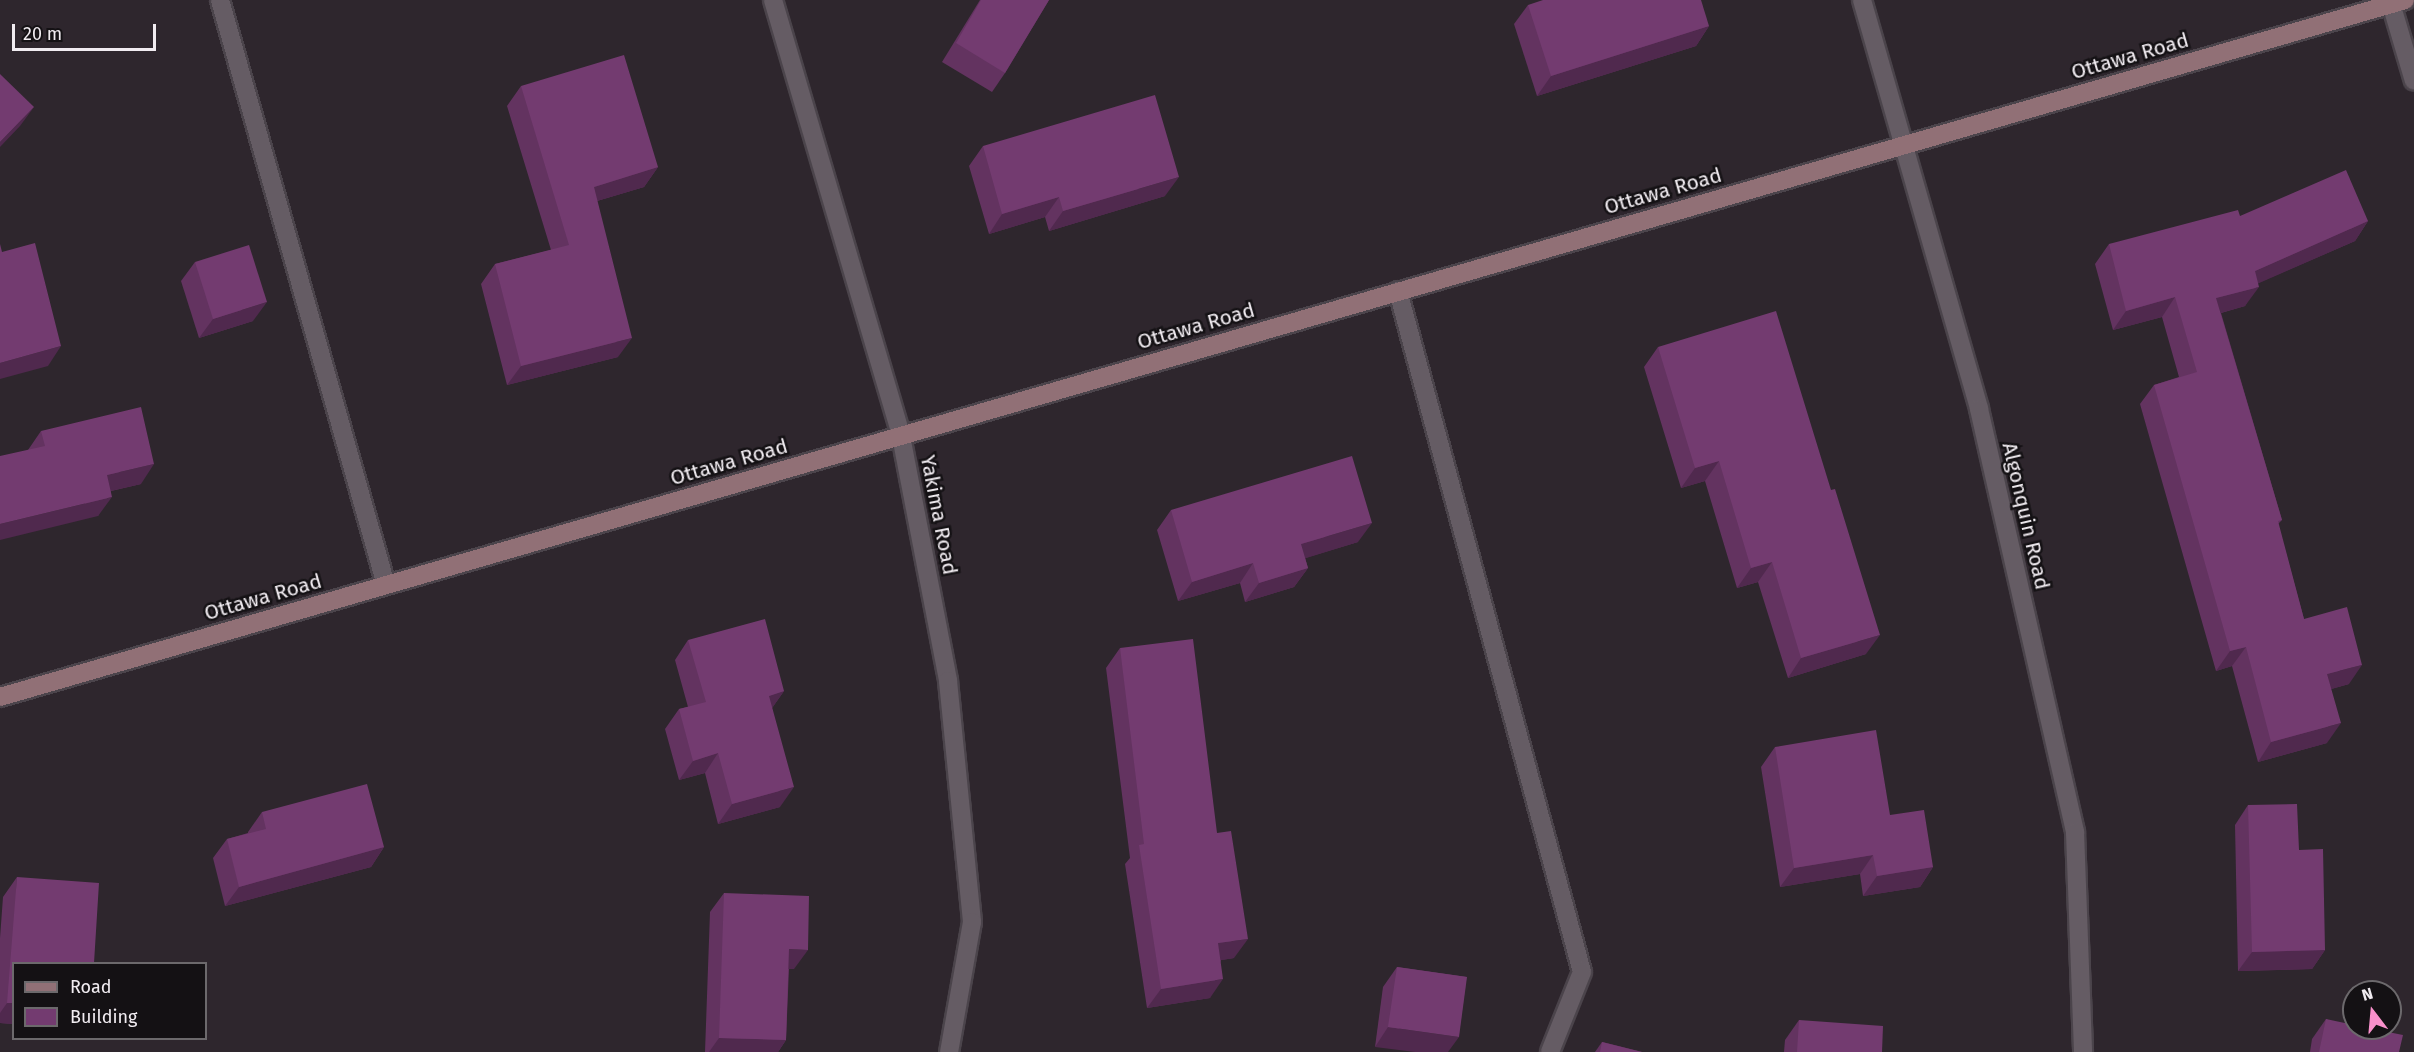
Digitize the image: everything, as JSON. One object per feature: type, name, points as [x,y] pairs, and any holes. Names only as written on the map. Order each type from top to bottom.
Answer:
[{"type":"street","points":[[220,0],[386,585]]},
{"type":"street","name":"Yakima Road","points":[[773,0],[901,436],[948,681],[972,922],[949,1052]]},
{"type":"street","name":"Algonquin Road","points":[[1863,0],[1979,409],[2075,832],[2083,1052]]},
{"type":"street","points":[[2396,1],[2414,81]]},
{"type":"street","name":"Ottawa Road","points":[[0,697],[2396,1]]},
{"type":"street","points":[[1398,291],[1582,972],[1550,1052]]},
{"type":"building","points":[[981,0],[1049,0],[1005,73],[956,43]]},
{"type":"building","points":[[1543,0],[1701,0],[1709,26],[1551,76],[1528,5]]},
{"type":"building","points":[[624,55],[658,167],[594,187],[632,338],[521,366],[495,264],[569,245],[521,86]]},
{"type":"building","points":[[0,74],[34,107],[0,142]]},
{"type":"building","points":[[1155,95],[1179,177],[1063,211],[1059,197],[1002,214],[983,146]]},
{"type":"building","points":[[2346,170],[2368,221],[2255,271],[2259,287],[2216,298],[2282,520],[2278,521],[2304,619],[2347,607],[2362,665],[2327,674],[2341,723],[2271,742],[2246,647],[2230,651],[2154,385],[2197,372],[2175,297],[2126,311],[2109,244],[2238,210],[2240,216]]},
{"type":"building","points":[[35,243],[61,346],[0,363],[0,244],[2,252]]},
{"type":"building","points":[[249,245],[267,302],[213,319],[195,262]]},
{"type":"building","points":[[1776,311],[1831,490],[1835,489],[1880,635],[1801,658],[1772,562],[1751,568],[1719,461],[1695,468],[1658,347]]},
{"type":"building","points":[[141,407],[154,464],[107,475],[112,497],[0,524],[0,456],[45,446],[41,431]]},
{"type":"building","points":[[1352,456],[1372,523],[1301,544],[1308,568],[1259,583],[1253,563],[1192,582],[1171,510]]},
{"type":"building","points":[[765,619],[784,691],[769,696],[794,787],[732,804],[718,753],[693,761],[679,709],[706,702],[688,640]]},
{"type":"building","points":[[1193,639],[1217,833],[1231,831],[1248,939],[1218,943],[1223,979],[1161,989],[1139,845],[1144,844],[1120,648]]},
{"type":"building","points":[[1876,730],[1890,815],[1924,810],[1933,867],[1877,876],[1873,855],[1794,868],[1775,747]]},
{"type":"building","points":[[367,784],[384,847],[239,887],[227,839],[266,829],[262,812]]},
{"type":"building","points":[[2297,804],[2299,850],[2323,849],[2325,950],[2252,952],[2248,805]]},
{"type":"building","points":[[17,877],[99,883],[94,962],[12,962],[12,1003],[7,1003]]},
{"type":"building","points":[[724,893],[809,896],[808,950],[789,949],[786,1040],[719,1038]]},
{"type":"building","points":[[1397,967],[1467,977],[1459,1037],[1388,1027]]},
{"type":"building","points":[[2326,1019],[2342,1022],[2342,1040],[2402,1040],[2399,1052],[2319,1052]]},
{"type":"building","points":[[1799,1020],[1883,1026],[1882,1052],[1797,1052]]},
{"type":"building","points":[[1602,1042],[1642,1052],[1600,1052]]}]
